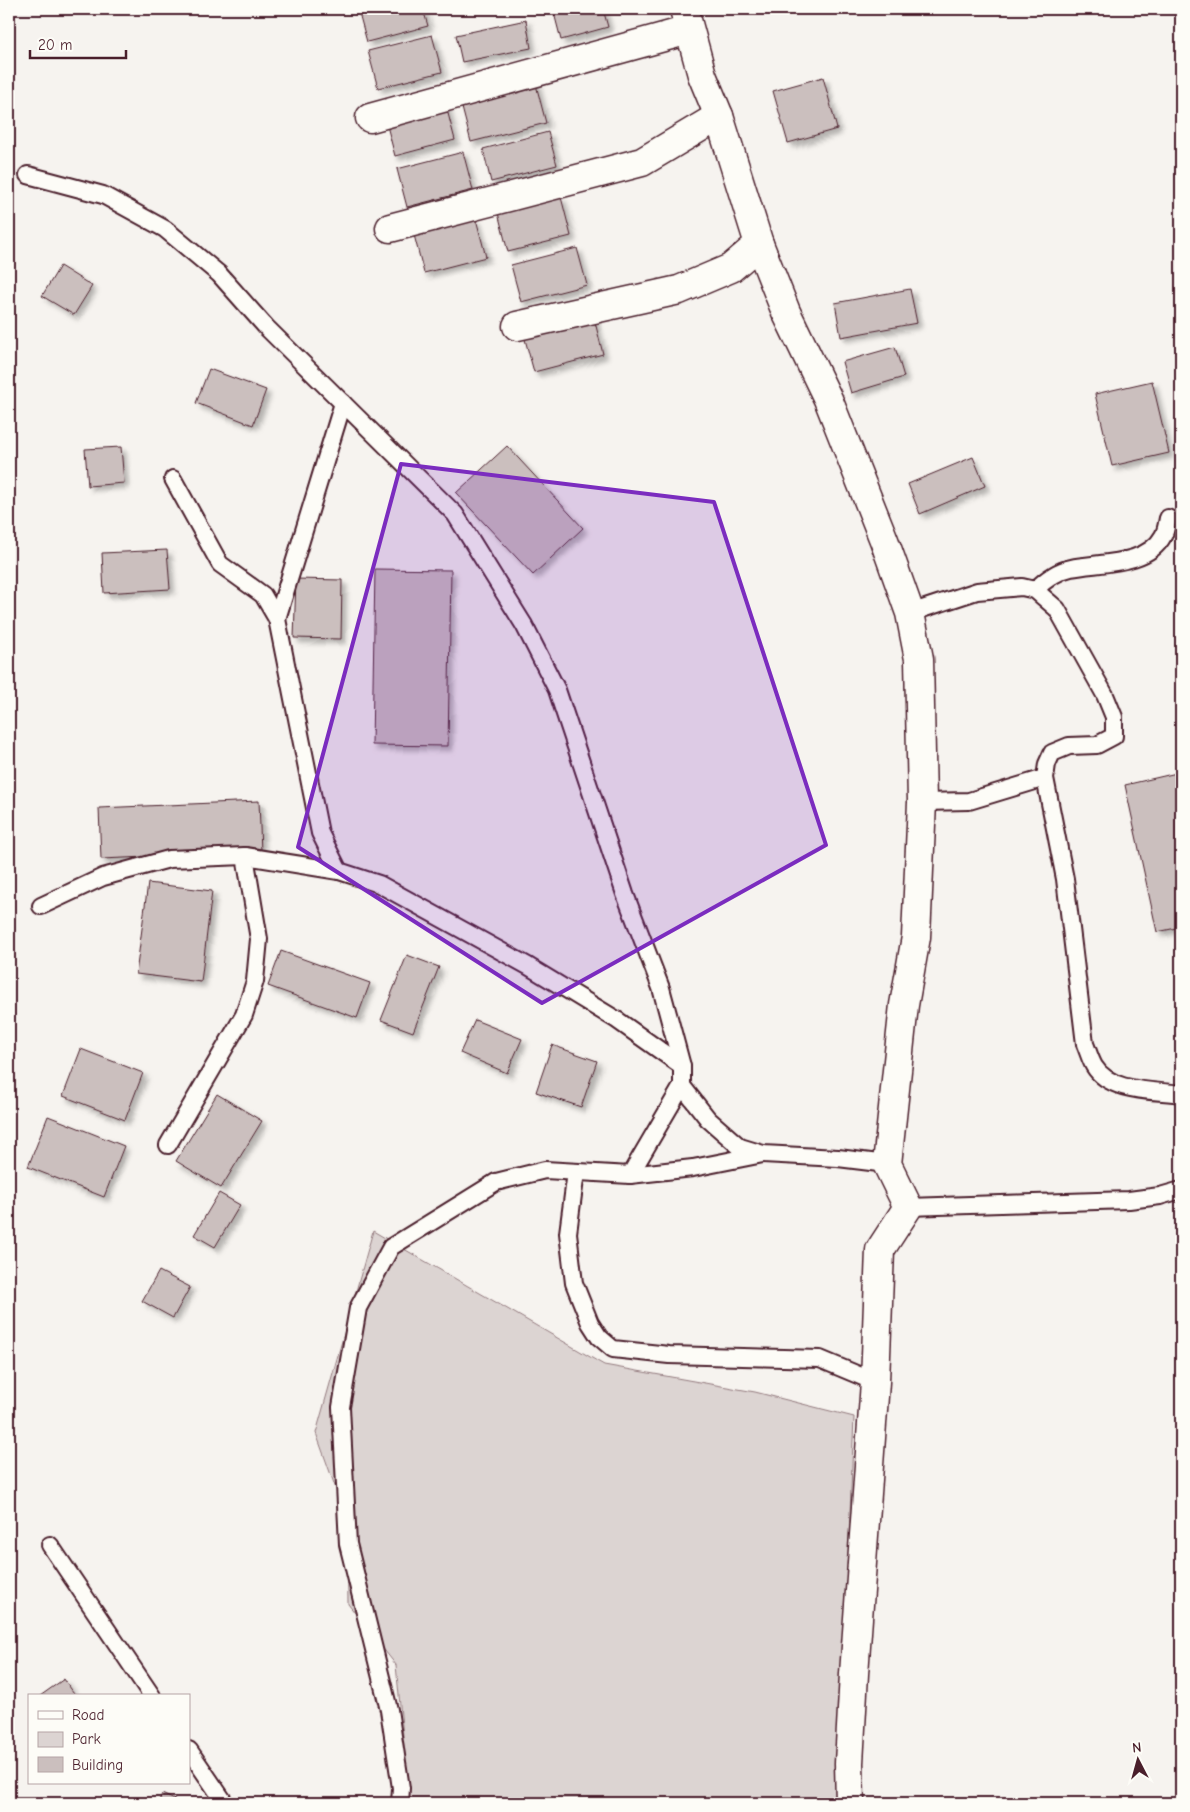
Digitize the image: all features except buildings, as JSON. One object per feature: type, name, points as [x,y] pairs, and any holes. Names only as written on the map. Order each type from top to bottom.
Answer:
[{"type":"street","points":[[370,118],[686,20],[702,75],[719,116],[759,244],[786,312],[835,417],[884,540],[910,614],[919,659],[922,802],[916,937],[904,1005],[887,1164],[908,1207],[880,1250],[875,1382],[849,1763],[850,1803]]},
{"type":"street","points":[[390,228],[642,162],[719,116]]},
{"type":"street","points":[[517,326],[679,290],[731,268],[759,244]]},
{"type":"lane","points":[[28,175],[103,195],[165,229],[219,274],[266,327],[455,514],[524,625],[557,690],[625,894],[661,988],[682,1066],[682,1086],[630,1174]]},
{"type":"lane","points":[[276,619],[343,403]]},
{"type":"lane","points":[[173,479],[220,564],[263,595],[276,619],[320,833],[339,871]]},
{"type":"lane","points":[[1035,590],[1047,578],[1070,568],[1126,560],[1144,554],[1163,537],[1168,518]]},
{"type":"lane","points":[[910,614],[977,591],[1022,587],[1035,590],[1057,609],[1105,694],[1114,717],[1114,736],[1097,745],[1069,746],[1052,753],[1047,764],[1045,778],[1065,879],[1083,1035],[1094,1067],[1108,1081],[1131,1088],[1181,1094]]},
{"type":"lane","points":[[922,802],[969,801],[1045,778]]},
{"type":"lane","points":[[41,906],[103,877],[169,859],[245,856],[339,871],[379,884],[528,966],[617,1020],[682,1066]]},
{"type":"lane","points":[[168,1145],[244,1015],[255,982],[259,939],[245,856]]},
{"type":"lane","points":[[682,1086],[708,1119],[740,1147],[763,1154],[838,1158],[887,1164]]},
{"type":"lane","points":[[400,1803],[402,1788],[390,1710],[348,1544],[341,1407],[358,1308],[391,1248],[496,1182],[545,1170],[630,1174],[693,1168],[763,1154]]},
{"type":"lane","points":[[576,1172],[568,1233],[574,1283],[590,1323],[599,1337],[613,1349],[669,1355],[820,1359],[875,1382]]},
{"type":"lane","points":[[908,1207],[1129,1200],[1160,1196],[1181,1190]]},
{"type":"lane","points":[[50,1545],[151,1694]]},
{"type":"lane","points":[[190,1751],[225,1803]]},
{"type":"highlighted area","points":[[401,464],[714,502],[826,845],[542,1003],[298,847]]},
{"type":"green space","points":[[373,1231],[604,1365],[755,1392],[854,1417],[843,1679],[843,1803],[407,1803],[408,1786],[396,1665],[348,1604],[347,1520],[316,1433]]}]
